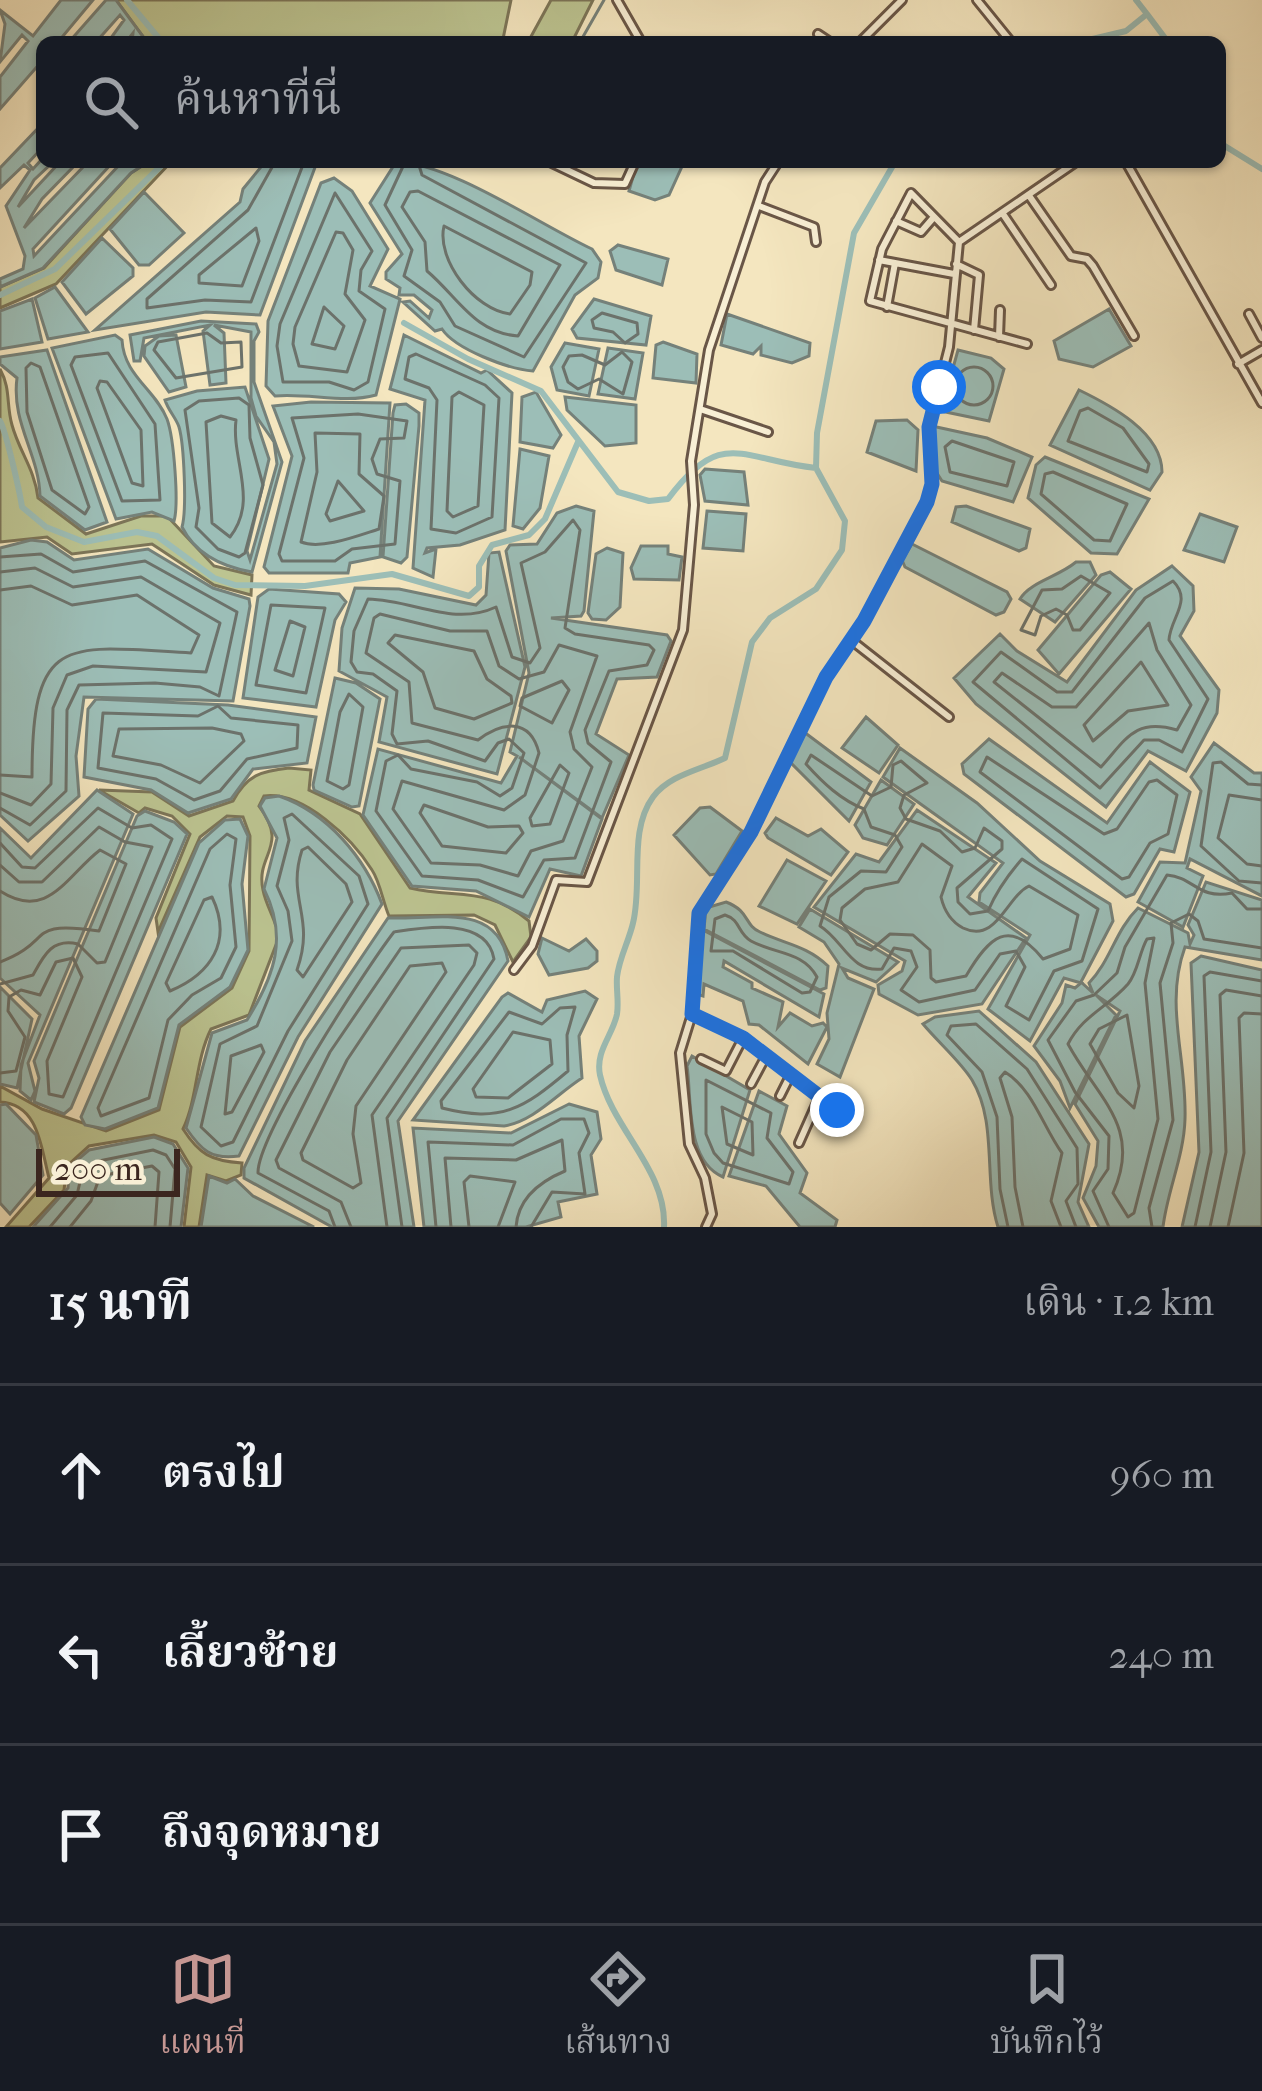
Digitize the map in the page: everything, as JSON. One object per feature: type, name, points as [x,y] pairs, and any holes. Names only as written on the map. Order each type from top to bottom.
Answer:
[{"type":"street","points":[[617,0],[638,36]]},
{"type":"street","points":[[866,36],[902,0]]},
{"type":"street","points":[[977,0],[1006,36]]},
{"type":"street","points":[[564,168],[605,186],[625,184],[632,168]]},
{"type":"street","points":[[514,970],[532,946],[556,880],[587,882],[677,650],[694,505],[691,461],[709,350],[775,168]]},
{"type":"street","points":[[706,1227],[712,1214],[705,1178],[689,1144],[680,1053],[692,1014],[699,913],[751,832],[826,677],[927,502],[932,484],[929,427],[952,324],[959,242],[1072,168]]},
{"type":"street","points":[[1129,168],[1262,403]]},
{"type":"street","points":[[959,242],[913,192],[879,260],[869,299],[1027,344]]},
{"type":"street","points":[[1030,197],[1071,256],[1087,259],[1093,266],[1134,336]]},
{"type":"street","points":[[758,206],[814,227],[816,242]]},
{"type":"street","points":[[1003,214],[1051,285]]},
{"type":"street","points":[[896,221],[921,232],[934,218]]},
{"type":"street","points":[[879,260],[954,274]]},
{"type":"street","points":[[887,307],[895,263]]},
{"type":"street","points":[[954,263],[979,275],[974,330]]},
{"type":"street","points":[[999,337],[1000,310]]},
{"type":"street","points":[[1249,314],[1262,338]]},
{"type":"street","points":[[1238,364],[1262,350]]},
{"type":"street","points":[[700,409],[768,432]]},
{"type":"street","points":[[850,640],[949,717]]},
{"type":"street","points":[[692,1014],[743,1038],[837,1110]]},
{"type":"street","points":[[701,1059],[726,1071],[743,1038]]},
{"type":"street","points":[[751,1084],[766,1056]]},
{"type":"street","points":[[780,1096],[790,1076]]},
{"type":"street","points":[[799,1143],[819,1098]]},
{"type":"green space","points":[[116,0],[511,0],[504,36],[143,36]]},
{"type":"green space","points":[[551,0],[593,0],[575,36],[531,36]]},
{"type":"green space","points":[[139,168],[165,168],[56,284],[0,308],[0,287],[44,268]]},
{"type":"green space","points":[[0,369],[12,425],[38,498],[86,534],[141,516],[167,516],[214,566],[252,575],[251,595],[214,585],[152,544],[72,554],[47,537],[0,542]]},
{"type":"green space","points":[[289,768],[311,770],[309,790],[360,814],[410,888],[499,903],[529,921],[531,937],[513,962],[495,925],[474,915],[389,916],[372,870],[339,831],[295,801],[264,796],[259,806],[272,841],[263,867],[263,890],[279,937],[249,1015],[211,1029],[183,1129],[207,1155],[242,1163],[241,1175],[226,1181],[207,1175],[199,1227],[184,1227],[191,1167],[176,1142],[154,1135],[89,1146],[67,1166],[64,1190],[29,1227],[6,1227],[49,1178],[31,1119],[23,1110],[0,1102],[0,1086],[42,1109],[106,1131],[159,1110],[180,1027],[232,988],[249,951],[250,836],[243,817],[227,816],[200,837],[158,932],[156,918],[190,834],[172,816],[145,808],[139,813],[99,790],[152,792],[189,816],[233,801],[256,776]]},
{"type":"water","points":[[61,0],[93,0],[63,36],[36,36],[36,68],[0,109],[0,77],[28,41],[22,35],[0,62],[5,24],[0,10],[33,36]]},
{"type":"water","points":[[106,0],[116,0],[143,36],[112,36],[124,20],[120,15],[101,36],[74,36]]},
{"type":"water","points":[[36,130],[36,154],[28,163],[33,169],[47,168],[18,207],[54,168],[72,168],[42,199],[24,228],[82,168],[107,168],[33,249],[34,256],[116,168],[139,168],[43,268],[0,287],[0,279],[23,269],[25,256],[6,206],[30,170],[24,165],[0,188],[0,168]]},
{"type":"water","points":[[260,168],[315,168],[260,315],[206,312],[95,330],[240,202],[243,189]]},
{"type":"water","points":[[392,168],[441,172],[592,249],[601,262],[598,278],[575,295],[533,371],[510,366],[458,344],[442,329],[435,331],[403,302],[410,301],[429,318],[432,310],[414,295],[399,295],[400,288],[386,279],[386,272],[402,254],[370,203]]},
{"type":"water","points":[[635,168],[681,168],[669,195],[655,200],[629,191]]},
{"type":"water","points":[[334,178],[352,191],[388,249],[370,286],[400,299],[376,395],[352,399],[275,396],[266,386],[268,321],[321,183]]},
{"type":"water","points":[[144,192],[184,233],[149,265],[139,265],[110,229]]},
{"type":"water","points":[[102,238],[133,268],[133,276],[86,314],[62,282]]},
{"type":"water","points":[[618,245],[668,259],[662,285],[616,270],[610,251]]},
{"type":"water","points":[[55,287],[88,332],[48,339],[35,298]]},
{"type":"water","points":[[32,299],[42,342],[0,349],[0,311]]},
{"type":"water","points":[[594,299],[651,316],[646,345],[577,338],[572,329]]},
{"type":"water","points":[[1109,309],[1131,346],[1093,367],[1059,359],[1054,341]]},
{"type":"water","points":[[727,314],[810,343],[809,356],[792,363],[761,355],[761,346],[753,354],[721,345]]},
{"type":"water","points":[[201,321],[256,324],[259,332],[254,341],[254,382],[282,462],[252,572],[211,558],[182,527],[181,435],[165,400],[197,391],[245,387],[269,459],[247,551],[250,560],[277,464],[274,442],[256,416],[251,398],[251,332],[214,325],[224,333],[226,383],[210,385],[203,331],[210,325],[144,338],[140,361],[134,361],[130,335]]},
{"type":"water","points":[[115,335],[122,340],[134,373],[167,419],[175,471],[174,521],[152,512],[116,519],[52,348]]},
{"type":"water","points":[[176,335],[186,387],[169,392],[144,356],[145,346],[159,336]]},
{"type":"water","points":[[404,335],[481,373],[487,370],[512,393],[505,530],[460,545],[427,548],[425,553],[436,549],[433,577],[413,568],[425,400],[390,389]]},
{"type":"water","points":[[663,342],[697,354],[696,383],[653,378],[656,345]]},
{"type":"water","points":[[565,343],[599,349],[589,396],[557,390],[551,367]]},
{"type":"water","points":[[608,348],[643,353],[635,399],[598,394]]},
{"type":"water","points":[[47,350],[107,522],[85,530],[40,496],[18,410],[17,378],[0,364],[0,357]]},
{"type":"water","points":[[958,350],[991,358],[1004,369],[989,421],[941,411]]},
{"type":"water","points":[[1079,390],[1132,422],[1153,444],[1162,472],[1150,490],[1050,445]]},
{"type":"water","points":[[536,392],[561,435],[553,448],[520,442],[522,397]]},
{"type":"water","points":[[565,397],[636,405],[636,443],[605,446],[567,410]]},
{"type":"water","points":[[390,403],[380,557],[350,563],[348,573],[269,573],[264,567],[292,456],[273,406]]},
{"type":"water","points":[[406,404],[419,413],[419,426],[407,557],[401,563],[383,557],[393,413],[395,405]]},
{"type":"water","points":[[907,420],[918,430],[916,471],[867,452],[876,421]]},
{"type":"water","points":[[932,426],[987,438],[1032,457],[1013,502],[942,481],[935,470]]},
{"type":"water","points":[[520,449],[549,456],[540,508],[523,529],[513,526]]},
{"type":"water","points":[[1045,457],[1149,499],[1117,554],[1091,553],[1028,498],[1036,465]]},
{"type":"water","points":[[705,469],[744,472],[748,505],[705,501],[700,475]]},
{"type":"water","points":[[576,506],[594,511],[584,611],[581,616],[551,618],[667,635],[671,641],[657,677],[617,679],[596,734],[629,755],[602,818],[519,757],[602,819],[581,876],[550,869],[529,917],[476,891],[412,886],[363,815],[378,749],[501,783],[517,756],[510,752],[529,673],[506,551],[510,545],[537,544],[557,513]]},
{"type":"water","points":[[966,506],[1030,529],[1026,548],[1019,551],[952,522],[956,507]]},
{"type":"water","points":[[707,511],[746,514],[743,551],[703,548]]},
{"type":"water","points":[[1200,514],[1237,527],[1224,562],[1184,550]]},
{"type":"water","points":[[31,540],[47,542],[74,560],[148,549],[213,588],[249,599],[250,606],[233,701],[84,697],[76,756],[79,796],[28,841],[0,815],[0,548]]},
{"type":"water","points":[[912,544],[1007,592],[1011,599],[1004,612],[996,615],[905,567],[902,560]]},
{"type":"water","points":[[641,546],[668,546],[668,554],[682,557],[679,580],[634,579],[631,568]]},
{"type":"water","points":[[607,548],[623,553],[620,607],[606,620],[592,619],[588,613],[596,554]]},
{"type":"water","points":[[499,552],[525,667],[497,774],[379,742],[387,697],[339,671],[342,628],[355,588],[399,589],[476,605],[486,595],[489,553]]},
{"type":"water","points":[[1076,562],[1090,562],[1096,575],[1055,622],[1020,599],[1030,588]]},
{"type":"water","points":[[1172,566],[1193,586],[1194,611],[1180,636],[1219,690],[1217,713],[1186,771],[1148,751],[1106,807],[976,704],[954,678],[1000,634],[1017,651],[1067,682],[1136,590]]},
{"type":"water","points":[[1110,572],[1131,589],[1059,674],[1038,650],[1101,575]]},
{"type":"water","points":[[269,589],[339,594],[346,602],[335,620],[316,707],[243,698],[258,597]]},
{"type":"water","points":[[335,678],[356,683],[380,699],[359,806],[314,790],[313,785]]},
{"type":"water","points":[[96,699],[228,705],[316,717],[307,763],[253,769],[231,799],[188,813],[151,790],[84,777],[88,709]]},
{"type":"water","points":[[866,717],[898,745],[879,773],[842,748]]},
{"type":"water","points":[[804,732],[871,782],[849,821],[789,761]]},
{"type":"water","points":[[989,739],[1107,823],[1150,762],[1190,792],[1174,852],[1160,849],[1134,894],[1126,897],[964,774],[962,764]]},
{"type":"water","points":[[1214,743],[1254,773],[1262,773],[1262,896],[1190,859],[1187,868],[1203,876],[1183,927],[1138,902],[1160,862],[1185,863],[1201,791],[1191,777]]},
{"type":"water","points":[[900,748],[977,803],[1040,861],[1110,904],[1113,921],[1081,982],[1093,993],[1089,983],[1138,908],[1188,933],[1190,944],[1194,935],[1188,925],[1206,882],[1262,900],[1262,960],[1185,947],[1176,990],[1184,1133],[1163,1227],[1099,1227],[1083,1198],[1096,1166],[1098,1141],[1075,1104],[1120,1011],[1096,995],[1116,1015],[1070,1108],[1060,1081],[1034,1046],[1062,1003],[1066,985],[1075,988],[1081,983],[1064,978],[1030,1041],[988,1009],[1030,935],[979,902],[980,893],[1003,863],[883,777]]},
{"type":"water","points":[[881,780],[914,804],[887,845],[863,838],[855,825]]},
{"type":"water","points":[[97,790],[133,814],[28,1063],[35,1091],[31,1100],[20,1091],[21,1065],[40,1015],[0,978],[0,828],[31,858]]},
{"type":"water","points":[[279,796],[313,814],[342,839],[366,870],[382,904],[298,1037],[239,1156],[214,1155],[186,1128],[212,1033],[247,1020],[271,971],[277,940],[264,889],[277,838],[260,806],[265,798]]},
{"type":"water","points":[[710,807],[742,831],[716,874],[710,875],[674,835],[700,808]]},
{"type":"water","points":[[917,810],[996,863],[968,897],[1026,938],[982,1004],[918,1015],[879,994],[878,985],[902,971],[905,961],[814,907],[856,854],[879,862]]},
{"type":"water","points":[[145,811],[174,822],[187,834],[71,1108],[64,1114],[34,1102],[39,1078],[34,1061],[137,816]]},
{"type":"water","points":[[776,818],[808,836],[821,829],[848,852],[831,875],[768,838],[765,833]]},
{"type":"water","points":[[240,819],[248,836],[242,884],[248,950],[230,987],[179,1025],[158,1108],[105,1129],[85,1125],[81,1117],[199,843],[225,820]]},
{"type":"water","points":[[787,860],[826,881],[797,924],[759,906]]},
{"type":"water","points":[[726,902],[755,929],[820,959],[828,966],[826,988],[820,990],[704,929],[706,908]]},
{"type":"water","points":[[810,909],[898,962],[876,982],[842,968],[848,978],[874,989],[840,1077],[817,1064],[829,1039],[827,1013],[839,964],[824,942],[799,927]]},
{"type":"water","points":[[388,918],[477,922],[502,942],[508,961],[398,1121],[414,1227],[332,1227],[244,1178],[244,1168],[305,1041]]},
{"type":"water","points":[[701,929],[824,994],[819,1017],[724,961],[723,967],[752,983],[752,988],[783,1002],[778,1027],[790,1013],[812,1026],[823,1023],[827,1027],[808,1064],[759,1025],[749,1024],[743,1001],[704,984],[703,996],[696,994]]},
{"type":"water","points":[[542,938],[569,951],[586,939],[597,951],[597,961],[588,968],[549,975],[538,954]]},
{"type":"water","points":[[1201,956],[1262,970],[1262,1227],[1182,1227],[1199,1152],[1191,963]]},
{"type":"water","points":[[0,987],[32,1019],[17,1088],[0,1084]]},
{"type":"water","points":[[585,991],[597,999],[579,1036],[582,1078],[545,1106],[504,1126],[413,1120],[502,997],[508,993],[542,1012],[547,1000]]},
{"type":"water","points":[[979,1011],[1036,1062],[1089,1144],[1078,1202],[1089,1227],[998,1227],[980,1097],[967,1073],[923,1024],[935,1017]]},
{"type":"water","points":[[692,1056],[750,1090],[723,1177],[702,1158],[696,1144],[687,1066]]},
{"type":"water","points":[[759,1091],[787,1106],[779,1134],[807,1173],[800,1193],[837,1220],[835,1227],[800,1227],[766,1186],[729,1176]]},
{"type":"water","points":[[6,1104],[36,1135],[43,1175],[10,1214],[0,1203],[0,1105]]},
{"type":"water","points":[[569,1104],[597,1112],[601,1139],[591,1155],[597,1194],[558,1202],[561,1217],[526,1227],[424,1227],[413,1128],[511,1133]]},
{"type":"water","points":[[154,1137],[173,1144],[188,1168],[181,1227],[33,1227],[68,1188],[69,1167],[89,1150]]},
{"type":"water","points":[[209,1176],[227,1183],[235,1179],[253,1196],[314,1227],[201,1227]]},
{"type":"waterway","points":[[127,0],[157,36]]},
{"type":"waterway","points":[[583,36],[604,0]]},
{"type":"waterway","points":[[1105,36],[1126,31],[1147,14],[1136,0]]},
{"type":"waterway","points":[[1147,14],[1164,36]]},
{"type":"waterway","points":[[1226,147],[1262,169]]},
{"type":"waterway","points":[[0,295],[55,269],[159,168]]},
{"type":"waterway","points":[[664,1227],[657,1187],[615,1114],[599,1066],[617,1014],[618,970],[636,907],[641,825],[660,790],[676,778],[725,758],[752,642],[770,618],[816,589],[842,550],[845,521],[816,468],[817,433],[854,233],[892,168]]},
{"type":"waterway","points":[[404,323],[468,359],[541,391],[618,492],[649,501],[668,499],[703,462],[734,453],[816,468]]},
{"type":"waterway","points":[[0,421],[22,507],[46,527],[84,542],[137,532],[157,536],[214,578],[235,585],[305,586],[392,574],[469,596],[479,587],[479,566],[492,545],[529,535],[545,519],[578,442]]},
{"type":"route","points":[[837,1110],[743,1038],[692,1014],[696,927],[699,913],[751,832],[826,677],[864,621],[927,502],[932,484],[929,427],[939,387]]}]
